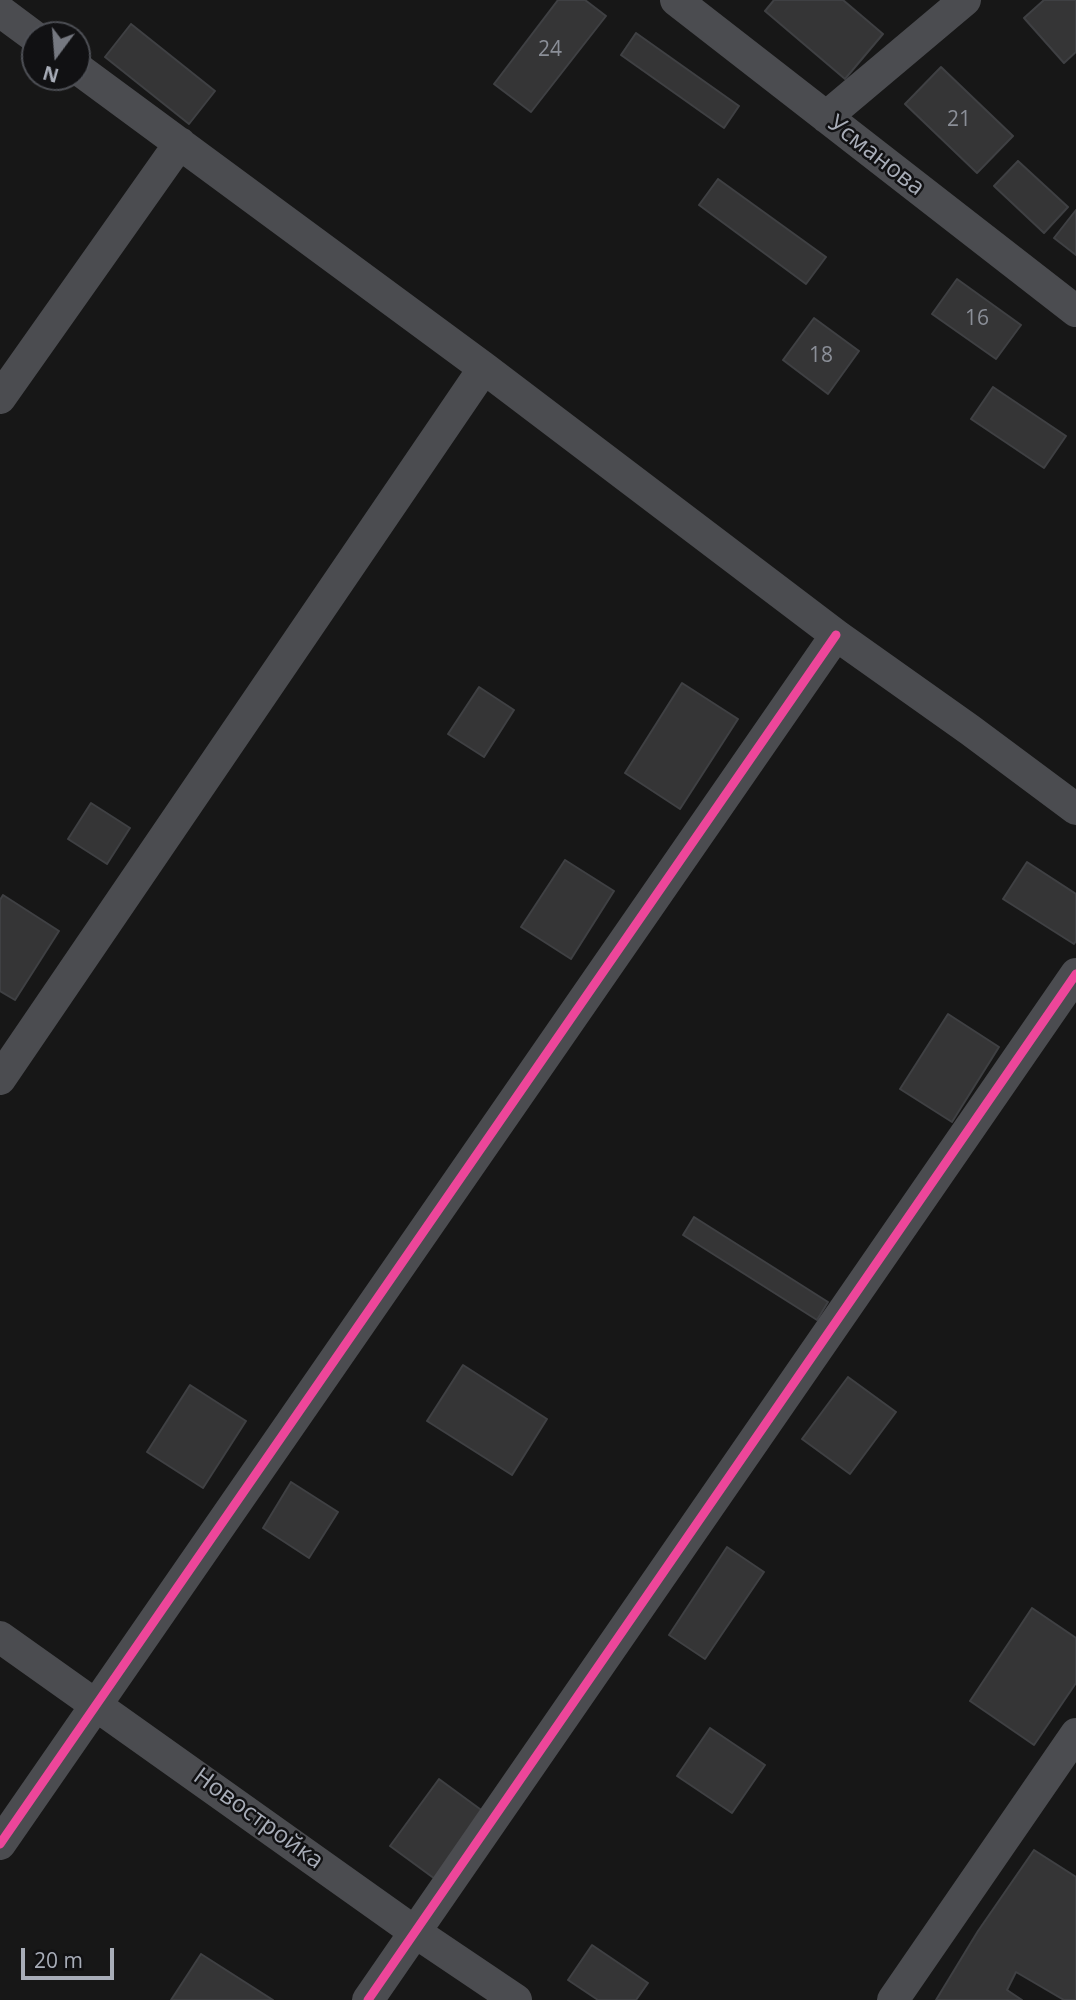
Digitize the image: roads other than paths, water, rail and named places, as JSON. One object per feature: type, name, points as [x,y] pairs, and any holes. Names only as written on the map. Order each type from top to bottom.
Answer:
[{"type":"street","name":"Усманова","points":[[676,0],[1076,311]]},
{"type":"street","points":[[826,117],[965,0]]},
{"type":"street","points":[[0,11],[21,27]]},
{"type":"street","points":[[91,78],[484,368],[836,635],[1076,809]]},
{"type":"street","points":[[0,397],[180,144]]},
{"type":"street","points":[[0,1079],[484,368]]},
{"type":"street","points":[[0,1844],[836,635]]},
{"type":"street","points":[[368,2000],[1076,974]]},
{"type":"street","name":"Новостройка","points":[[0,1637],[415,1932],[516,2000]]},
{"type":"street","points":[[893,2000],[1076,1734]]}]
